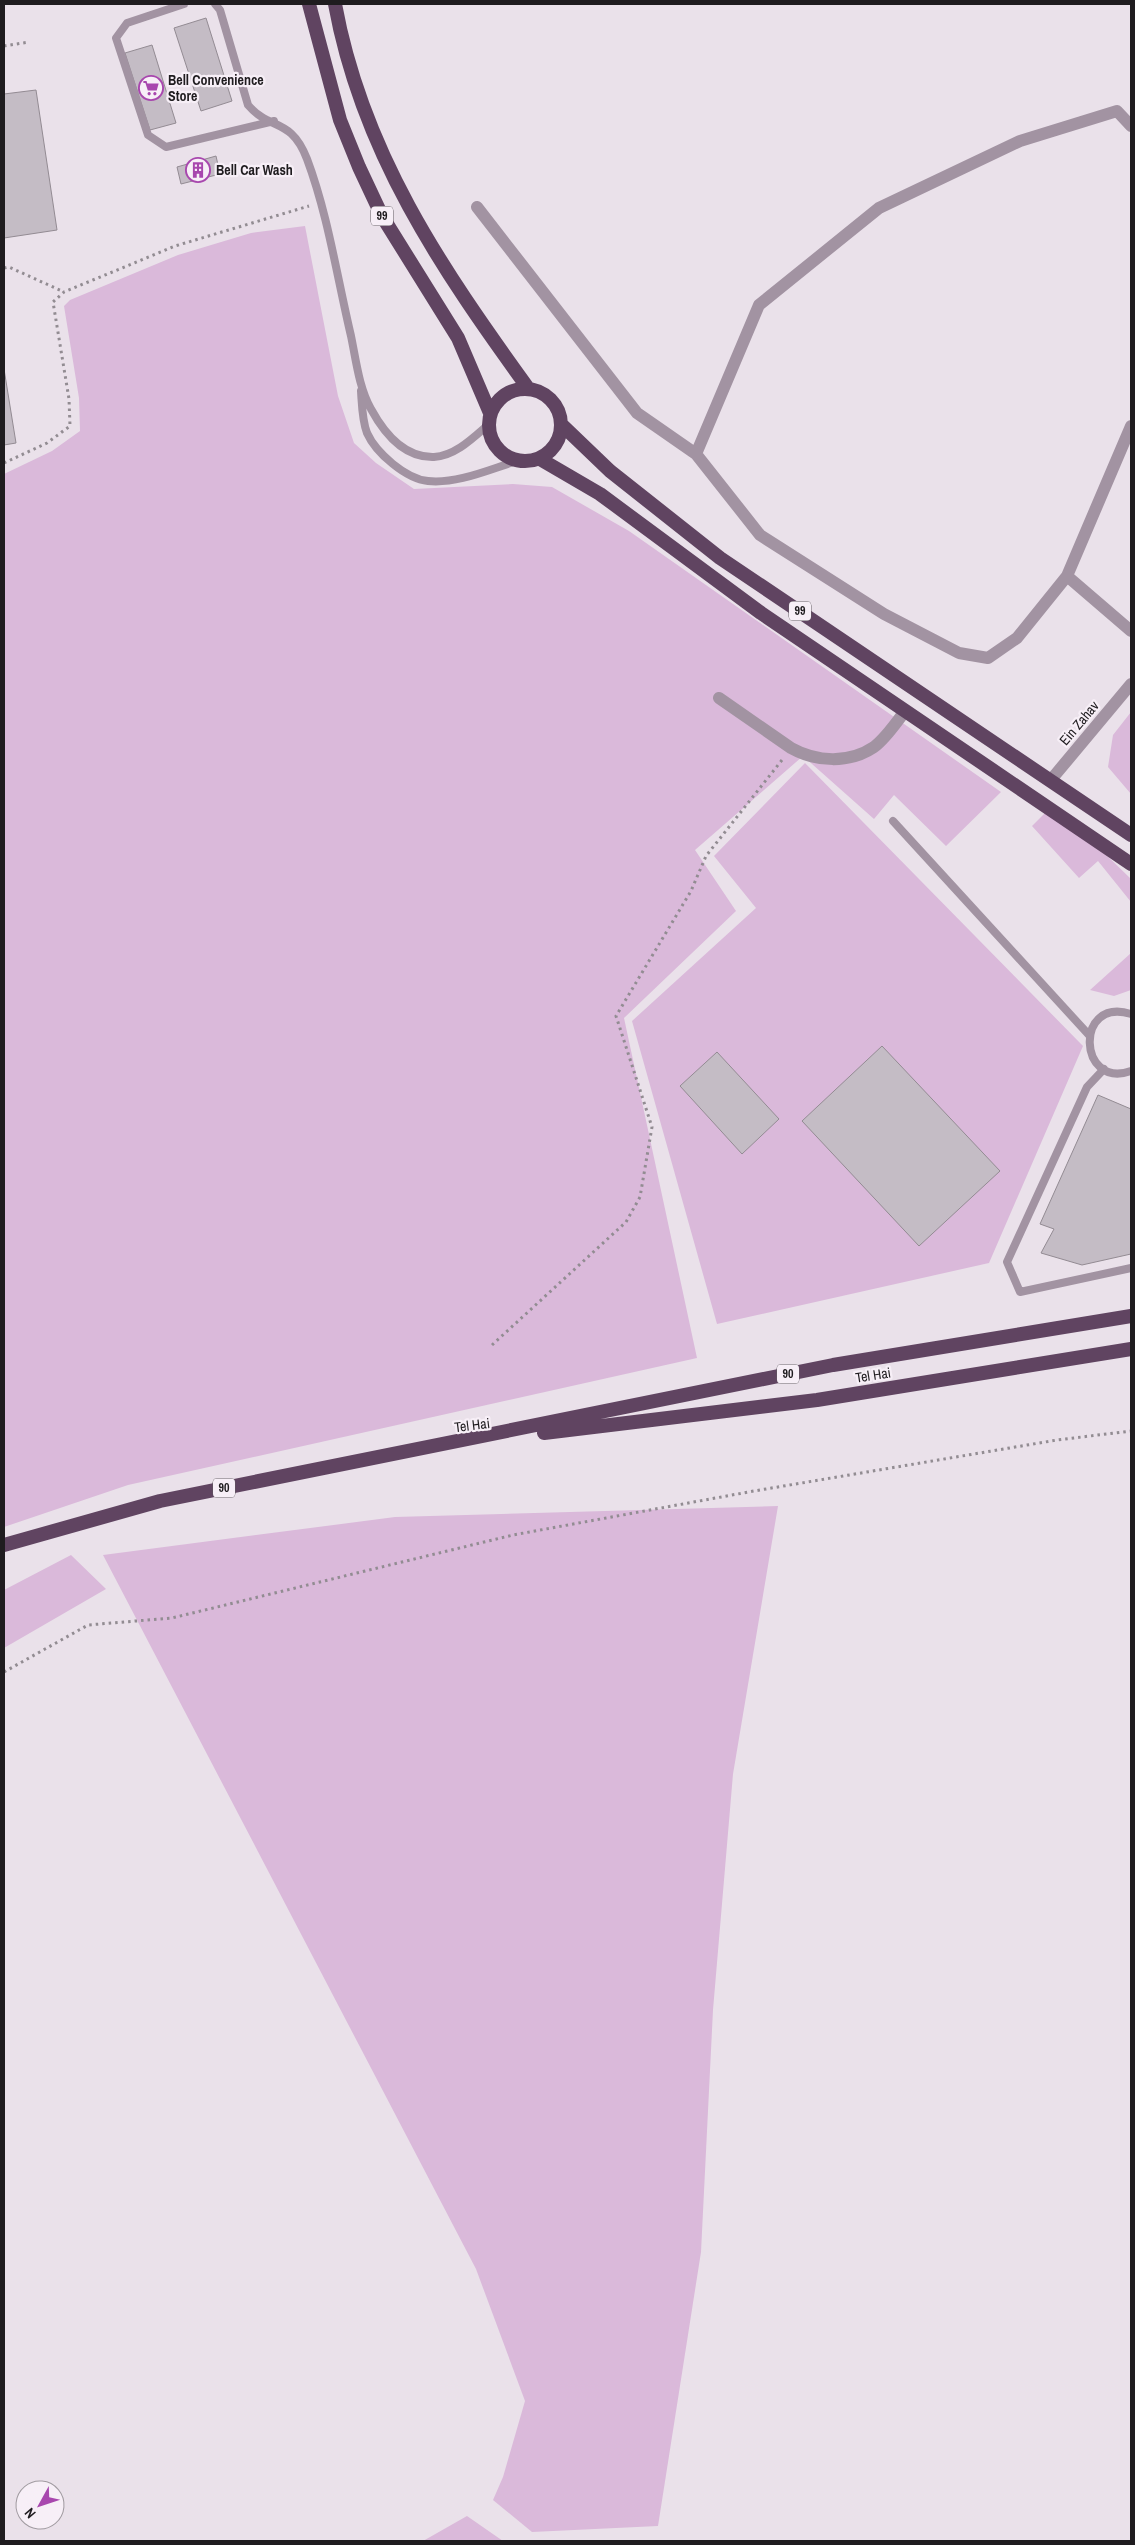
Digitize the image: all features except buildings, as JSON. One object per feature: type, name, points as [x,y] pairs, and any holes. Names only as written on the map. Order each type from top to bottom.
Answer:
[{"type":"highway","name":"99","points":[[309,4],[340,120],[359,167],[382,216],[458,338],[489,419],[490,437],[496,448],[506,456],[517,461]]},
{"type":"highway","name":"99","points":[[334,4],[341,39],[358,96],[377,145],[400,193],[488,332],[528,388],[548,396],[561,415],[562,426],[610,472],[720,558],[1131,835]]},
{"type":"highway","points":[[489,419],[496,402],[505,394],[516,389],[528,388]]},
{"type":"highway","points":[[517,461],[540,459],[556,445],[562,426]]},
{"type":"highway","name":"99","points":[[540,459],[600,494],[761,614],[1131,864]]},
{"type":"highway","name":"Tel Hai","points":[[447,1444],[833,1365],[1131,1316]]},
{"type":"highway","name":"Tel Hai","points":[[447,1444],[817,1400],[1131,1349]]},
{"type":"highway","name":"90","points":[[4,1545],[160,1501],[447,1444]]},
{"type":"street","points":[[696,454],[759,305],[879,208],[1020,141],[1117,111],[1131,126]]},
{"type":"street","points":[[477,207],[637,412],[696,454],[760,535],[884,614],[960,653],[988,658],[1018,638],[1066,576],[1131,426]]},
{"type":"street","points":[[1066,576],[1131,631]]},
{"type":"street","name":"Ein Zahav","points":[[1050,781],[1131,684]]},
{"type":"street","points":[[719,698],[791,748],[800,753],[828,759],[859,754],[874,746],[905,711]]},
{"type":"lane","points":[[184,4],[128,23],[116,38],[148,135],[166,147],[274,121]]},
{"type":"lane","points":[[215,4],[220,10],[248,105],[257,115],[274,121],[294,134],[306,158],[320,203],[360,376],[370,407],[386,434],[408,451],[420,456],[436,457],[453,452],[489,419]]},
{"type":"lane","points":[[360,376],[363,416],[367,433],[378,449],[398,468],[426,481],[446,481],[517,461]]},
{"type":"lane","points":[[893,821],[1089,1036]]},
{"type":"lane","points":[[1129,1011],[1112,1012],[1101,1017],[1094,1025],[1089,1036],[1092,1057],[1104,1069],[1114,1073],[1129,1074]]},
{"type":"lane","points":[[1104,1069],[1087,1087],[1007,1262],[1020,1292],[1131,1268]]},
{"type":"path","points":[[4,46],[29,42]]},
{"type":"path","points":[[4,464],[47,443],[70,426],[70,399],[53,302],[64,292],[175,246],[320,203]]},
{"type":"path","points":[[4,268],[9,267],[64,292]]},
{"type":"path","points":[[492,1346],[626,1222],[640,1197],[652,1126],[616,1016],[691,891],[706,856],[791,748]]},
{"type":"path","points":[[4,1672],[88,1625],[172,1618],[513,1535],[754,1491],[1058,1440],[1131,1431]]},
{"type":"shaded area","points":[[305,226],[338,396],[354,443],[376,463],[414,489],[513,484],[552,487],[629,531],[1001,792],[946,846],[894,795],[874,819],[803,756],[695,850],[736,911],[624,1018],[697,1358],[128,1485],[4,1527],[4,474],[52,451],[80,431],[79,398],[64,306],[70,300],[178,255],[251,233]]},
{"type":"shaded area","points":[[1131,712],[1131,794],[1108,767],[1113,735]]},
{"type":"shaded area","points":[[805,763],[1083,1046],[989,1263],[717,1324],[632,1021],[756,908],[714,856]]},
{"type":"shaded area","points":[[1046,812],[1098,847],[1131,879],[1131,902],[1098,861],[1079,878],[1032,826]]},
{"type":"shaded area","points":[[1131,953],[1131,990],[1114,996],[1090,990]]},
{"type":"shaded area","points":[[778,1506],[733,1774],[713,2010],[701,2252],[658,2526],[532,2532],[493,2500],[503,2477],[525,2401],[476,2269],[103,1555],[395,1517]]},
{"type":"shaded area","points":[[71,1555],[106,1589],[4,1648],[4,1590]]},
{"type":"shaded area","points":[[467,2516],[503,2541],[423,2541]]},
{"type":"place","name":"Bell Convenience Store","points":[[151,88]]},
{"type":"place","name":"Bell Car Wash","points":[[198,170]]}]
